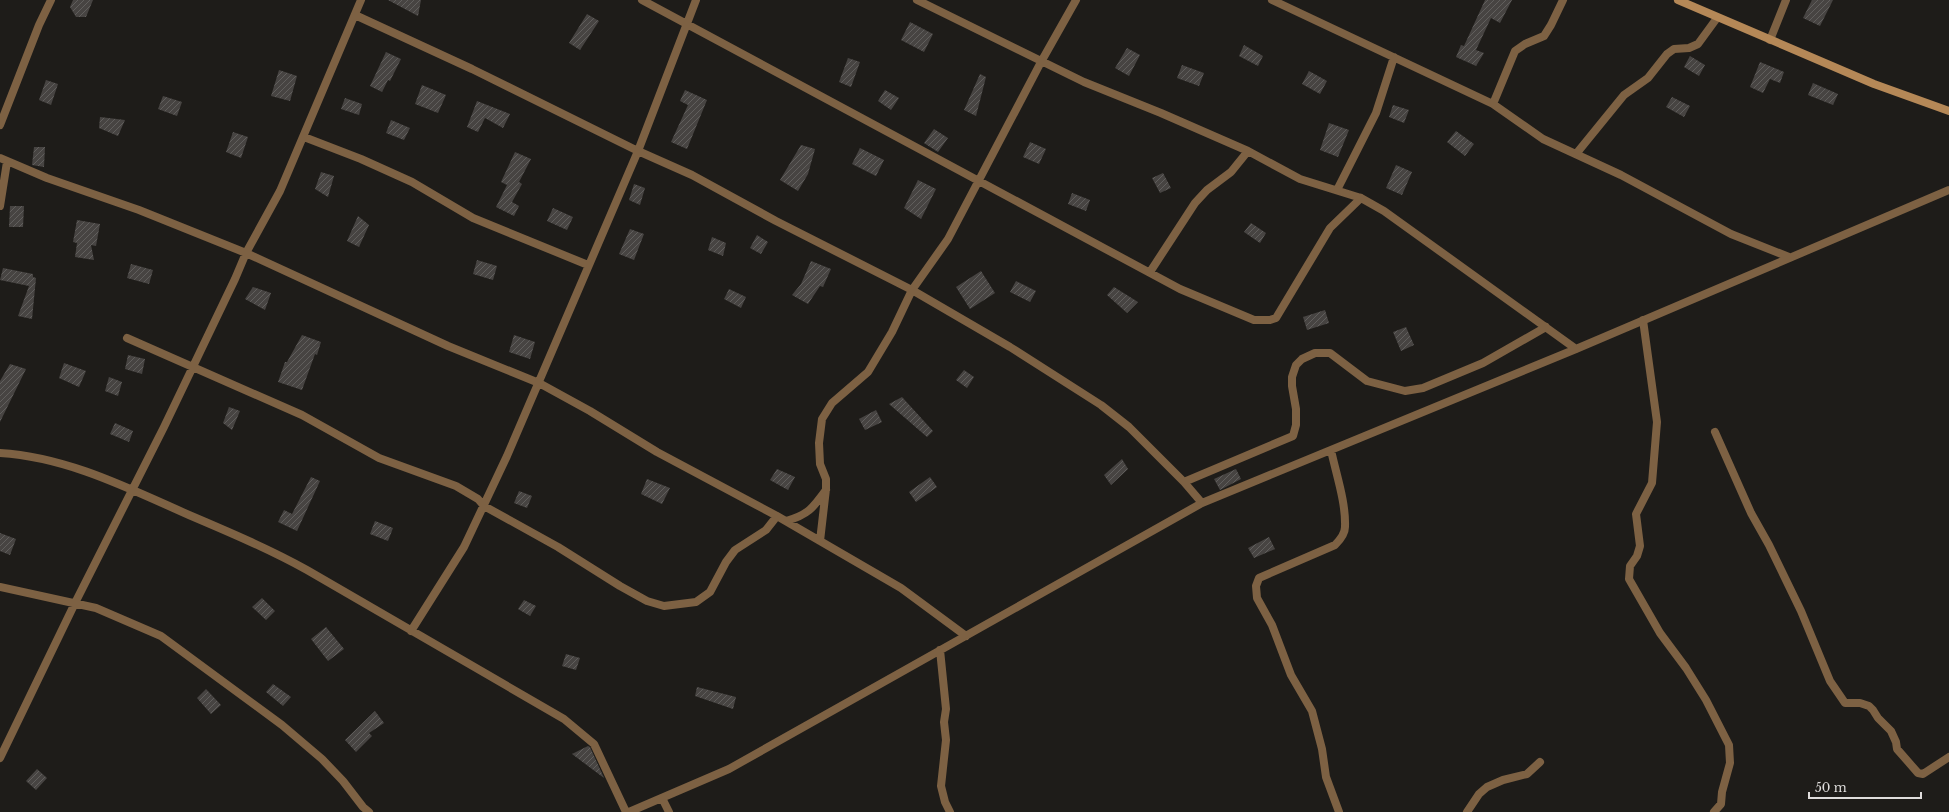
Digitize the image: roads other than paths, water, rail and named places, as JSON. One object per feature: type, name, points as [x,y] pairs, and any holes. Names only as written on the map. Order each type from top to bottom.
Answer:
[{"type":"main road","points":[[1678,0],[1874,84],[1949,111]]},
{"type":"street","points":[[0,125],[39,25],[51,0]]},
{"type":"street","points":[[642,0],[978,182],[1180,289],[1254,320],[1270,320],[1276,318],[1330,228],[1361,198]]},
{"type":"street","points":[[411,631],[464,547],[484,506],[539,383],[588,265],[638,151],[696,0]]},
{"type":"street","points":[[917,0],[1041,62],[1248,151],[1300,179],[1361,198],[1384,210],[1576,349]]},
{"type":"street","points":[[820,541],[826,490],[826,479],[820,464],[819,443],[822,419],[832,403],[868,372],[892,332],[912,290],[948,239],[1041,62],[1076,0]]},
{"type":"street","points":[[1272,0],[1493,104],[1543,139],[1621,175],[1731,234],[1789,258]]},
{"type":"street","points":[[1493,104],[1515,51],[1544,36],[1551,26],[1563,0]]},
{"type":"street","points":[[1770,40],[1786,0]]},
{"type":"street","points":[[0,758],[75,602],[235,279],[246,253],[280,191],[304,138],[355,15],[358,1]]},
{"type":"street","points":[[355,15],[472,69],[638,151],[692,175],[776,221],[912,290],[1010,347],[1101,405],[1129,427],[1184,482],[1202,503]]},
{"type":"street","points":[[1576,154],[1624,95],[1648,78],[1667,54],[1674,49],[1689,48],[1698,44],[1717,18]]},
{"type":"street","points":[[1337,190],[1376,113],[1394,57]]},
{"type":"street","points":[[304,138],[362,159],[405,179],[473,218],[588,265]]},
{"type":"street","points":[[1150,272],[1195,203],[1206,190],[1231,172],[1248,151]]},
{"type":"street","points":[[0,206],[4,160],[47,178],[139,210],[246,253],[448,346],[539,383],[590,411],[657,452],[786,521],[901,588],[966,636]]},
{"type":"street","points":[[0,453],[36,456],[60,462],[132,489],[281,555],[564,719],[594,744],[627,812],[729,769],[1202,503],[1576,349],[1949,190]]},
{"type":"street","points":[[1643,320],[1657,422],[1652,483],[1636,514],[1640,546],[1637,556],[1630,566],[1629,579],[1660,633],[1694,680],[1729,745],[1730,763],[1722,792],[1721,804],[1714,812]]},
{"type":"street","points":[[1184,482],[1293,436],[1296,425],[1292,377],[1296,365],[1302,359],[1315,353],[1330,353],[1368,381],[1405,391],[1423,388],[1483,363],[1546,326]]},
{"type":"street","points":[[127,338],[191,368],[302,415],[379,458],[456,486],[478,499],[484,506],[558,547],[620,586],[647,601],[664,606],[696,602],[710,592],[726,562],[736,550],[766,530],[777,516]]},
{"type":"street","points":[[1715,432],[1751,513],[1769,545],[1800,612],[1830,681],[1842,701],[1850,704],[1860,703],[1869,706],[1891,731],[1897,749],[1918,773],[1923,774],[1949,757]]},
{"type":"street","points":[[1331,450],[1343,506],[1345,528],[1341,538],[1335,545],[1259,578],[1256,586],[1257,598],[1272,625],[1291,675],[1312,711],[1322,749],[1326,777],[1339,812]]},
{"type":"street","points":[[786,521],[801,517],[815,505],[826,490]]},
{"type":"street","points":[[0,586],[96,608],[161,636],[282,725],[322,759],[343,781],[350,794],[363,808],[369,812]]},
{"type":"street","points":[[940,650],[946,709],[944,722],[945,746],[941,786],[945,802],[950,812]]},
{"type":"street","points":[[1467,812],[1479,794],[1487,787],[1503,780],[1527,774],[1540,762]]},
{"type":"street","points":[[662,798],[669,812]]}]
